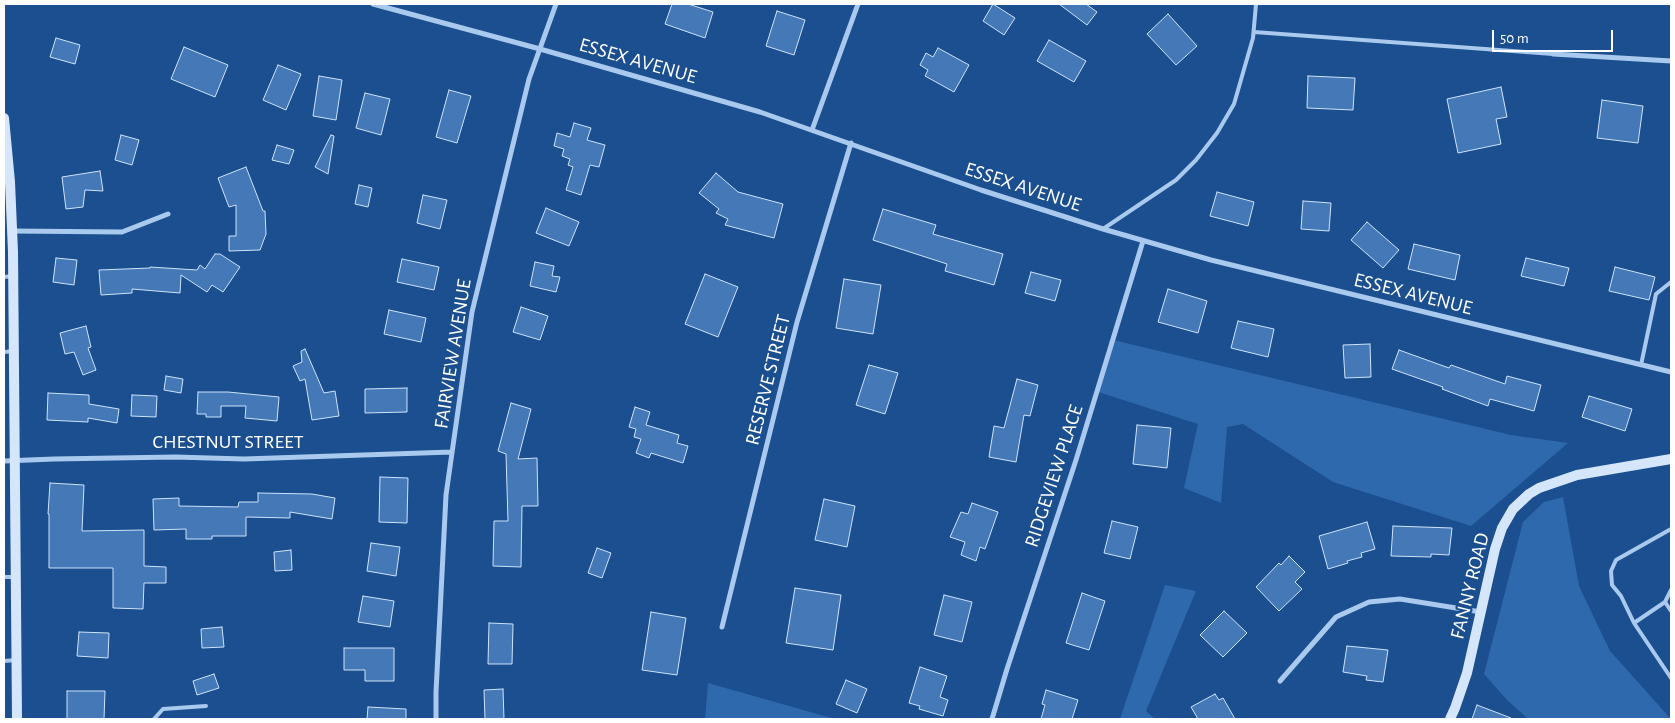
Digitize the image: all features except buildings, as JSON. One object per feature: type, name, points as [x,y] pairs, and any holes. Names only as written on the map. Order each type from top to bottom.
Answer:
[{"type":"street","name":"ESSEX AVENUE","points":[[373,4],[540,49],[760,112],[981,190],[1103,229],[1212,260],[1671,372]]},
{"type":"street","name":"FAIRVIEW AVENUE","points":[[436,719],[446,495],[472,312],[528,79],[556,4]]},
{"type":"street","points":[[812,130],[858,4]]},
{"type":"street","points":[[1553,54],[1671,61]]},
{"type":"street","points":[[4,118],[12,231],[8,276],[9,461],[15,577],[16,719]]},
{"type":"street","name":"RESERVE STREET","points":[[722,627],[797,322],[851,143]]},
{"type":"street","points":[[12,231],[122,232],[168,214]]},
{"type":"street","name":"RIDGEVIEW PLACE","points":[[992,719],[1076,460],[1143,240]]},
{"type":"street","name":"CHESTNUT STREET","points":[[9,461],[175,457],[244,459],[452,452]]},
{"type":"street","name":"FANNY ROAD","points":[[1450,719],[1467,673],[1495,549],[1502,528],[1513,509],[1529,494],[1539,488],[1577,475],[1671,459]]},
{"type":"street","points":[[1280,681],[1336,617],[1369,602],[1400,599],[1481,612]]},
{"type":"lane","points":[[1103,229],[1176,180],[1196,160],[1217,133],[1234,104],[1253,38],[1256,4]]},
{"type":"lane","points":[[1254,32],[1553,54]]},
{"type":"lane","points":[[1641,365],[1656,294],[1671,282]]},
{"type":"lane","points":[[1671,529],[1616,560],[1611,571],[1612,585],[1621,596],[1634,623],[1671,678]]},
{"type":"lane","points":[[4,577],[15,577]]},
{"type":"lane","points":[[1634,623],[1664,602],[1671,590]]},
{"type":"lane","points":[[1664,602],[1671,611]]},
{"type":"lane","points":[[4,660],[16,660]]},
{"type":"lane","points":[[154,719],[163,709],[206,706]]},
{"type":"shaded area","points":[[1113,340],[1511,435],[1568,443],[1471,526],[1333,482],[1243,424],[1227,427],[1221,503],[1184,488],[1198,424],[1095,391]]},
{"type":"shaded area","points":[[1563,497],[1579,586],[1610,651],[1671,719],[1528,719],[1507,700],[1484,674],[1523,522],[1544,502]]},
{"type":"shaded area","points":[[1165,585],[1196,591],[1146,711],[1155,719],[1120,719]]},
{"type":"shaded area","points":[[708,683],[835,719],[705,719]]}]
